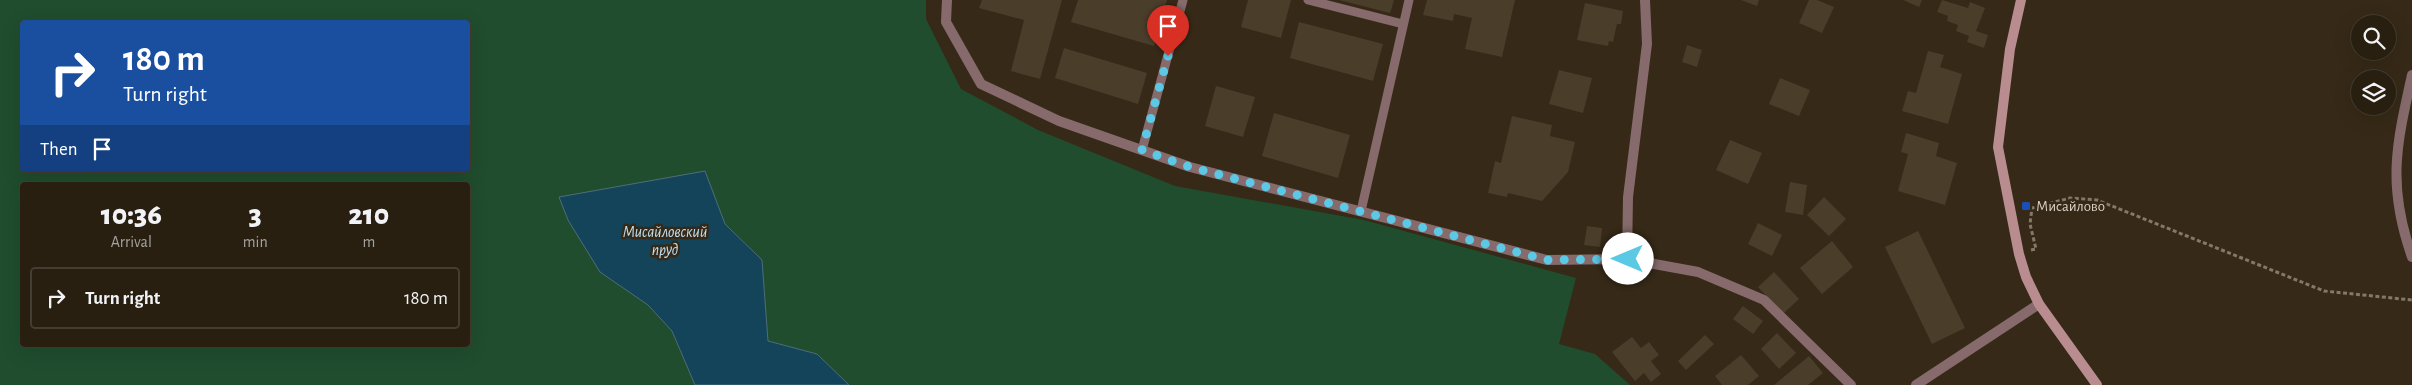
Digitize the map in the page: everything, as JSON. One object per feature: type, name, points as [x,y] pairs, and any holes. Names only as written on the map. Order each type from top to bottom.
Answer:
[{"type":"main road","points":[[2021,0],[2010,49],[1998,147],[2019,254],[2026,277],[2039,304],[2097,385]]},
{"type":"street","points":[[947,0],[946,22],[981,84],[1059,122],[1190,167],[1547,260],[1628,259],[1698,272],[1764,300],[1851,385]]},
{"type":"street","points":[[1628,259],[1628,197],[1647,44],[1645,0]]},
{"type":"street","points":[[2412,75],[2396,148],[2395,178],[2401,226],[2412,257]]},
{"type":"street","points":[[1916,385],[2039,304]]},
{"type":"lane","points":[[1142,150],[1183,0]]},
{"type":"lane","points":[[1308,0],[1403,24]]},
{"type":"lane","points":[[1362,211],[1409,0]]},
{"type":"path","points":[[2019,254],[2036,249],[2030,224],[2032,208],[2070,198],[2097,200],[2324,291],[2412,300]]},
{"type":"green space","points":[[0,0],[926,0],[926,19],[961,89],[1038,130],[1175,186],[1364,220],[1576,278],[1559,344],[1595,354],[1630,385],[849,385],[817,354],[768,341],[762,260],[725,224],[704,171],[600,272],[648,305],[672,331],[695,385],[0,385]]},
{"type":"water","name":"Мисайловский пруд","points":[[705,171],[725,224],[762,260],[768,341],[817,354],[849,385],[695,385],[672,331],[648,305],[600,272],[568,220],[559,197]]},
{"type":"building","points":[[982,0],[1062,0],[1040,79],[1011,71],[1024,20],[979,8]]},
{"type":"building","points":[[1078,0],[1167,0],[1154,46],[1071,22]]},
{"type":"building","points":[[1248,0],[1291,0],[1281,38],[1241,27]]},
{"type":"building","points":[[1339,0],[1394,0],[1390,13]]},
{"type":"building","points":[[1427,0],[1515,0],[1502,57],[1465,49],[1472,18],[1454,14],[1453,21],[1423,15]]},
{"type":"building","points":[[1741,0],[1759,0],[1757,6]]},
{"type":"building","points":[[1809,0],[1817,0],[1834,7],[1822,33],[1799,23]]},
{"type":"building","points":[[1903,0],[1922,0],[1919,7]]},
{"type":"building","points":[[1942,0],[1968,8],[1970,2],[1985,8],[1976,31],[1988,35],[1984,48],[1967,42],[1969,36],[1956,31],[1958,25],[1947,21],[1948,16],[1937,12]]},
{"type":"building","points":[[1585,3],[1623,11],[1621,24],[1617,24],[1613,42],[1609,41],[1608,46],[1577,40]]},
{"type":"building","points":[[1299,22],[1383,44],[1373,81],[1290,58]]},
{"type":"building","points":[[1687,45],[1702,50],[1697,67],[1682,62]]},
{"type":"building","points":[[1064,48],[1147,73],[1138,104],[1055,78]]},
{"type":"building","points":[[1928,51],[1944,55],[1940,67],[1962,74],[1948,124],[1902,111],[1908,91],[1916,93]]},
{"type":"building","points":[[1559,70],[1592,78],[1583,113],[1549,104]]},
{"type":"building","points":[[1780,78],[1810,90],[1799,116],[1769,104]]},
{"type":"building","points":[[1216,86],[1255,97],[1243,137],[1205,126]]},
{"type":"building","points":[[1274,113],[1350,135],[1338,178],[1262,156]]},
{"type":"building","points":[[1512,116],[1552,125],[1550,136],[1575,142],[1568,172],[1542,201],[1508,193],[1507,197],[1488,193],[1495,161],[1501,163]]},
{"type":"building","points":[[1906,133],[1939,143],[1936,156],[1957,163],[1945,205],[1898,191],[1908,154],[1901,152]]},
{"type":"building","points":[[1730,140],[1762,153],[1748,184],[1716,170]]},
{"type":"building","points":[[1790,182],[1807,185],[1803,215],[1785,212]]},
{"type":"building","points":[[1824,197],[1846,219],[1829,236],[1807,215]]},
{"type":"building","points":[[1758,223],[1782,235],[1772,256],[1748,244]]},
{"type":"building","points":[[1587,226],[1602,228],[1600,247],[1584,245]]},
{"type":"building","points":[[1918,231],[1965,328],[1932,344],[1885,247]]},
{"type":"building","points":[[1832,241],[1853,267],[1822,294],[1800,268]]},
{"type":"building","points":[[1774,272],[1799,299],[1783,314],[1758,287]]},
{"type":"building","points":[[1743,306],[1763,321],[1753,334],[1733,319]]},
{"type":"building","points":[[1777,333],[1796,353],[1779,369],[1761,349]]},
{"type":"building","points":[[1705,335],[1714,344],[1686,370],[1678,361]]},
{"type":"building","points":[[1632,337],[1641,348],[1649,342],[1659,355],[1651,361],[1661,374],[1651,382],[1644,373],[1635,381],[1612,352]]},
{"type":"building","points":[[1741,355],[1759,376],[1748,385],[1722,385],[1715,376]]},
{"type":"building","points":[[1809,356],[1823,373],[1808,385],[1774,385]]},
{"type":"place","name":"Мисайлово","points":[[2026,206]]},
{"type":"route","points":[[1168,56],[1142,150],[1190,167],[1547,260],[1628,259]]}]
